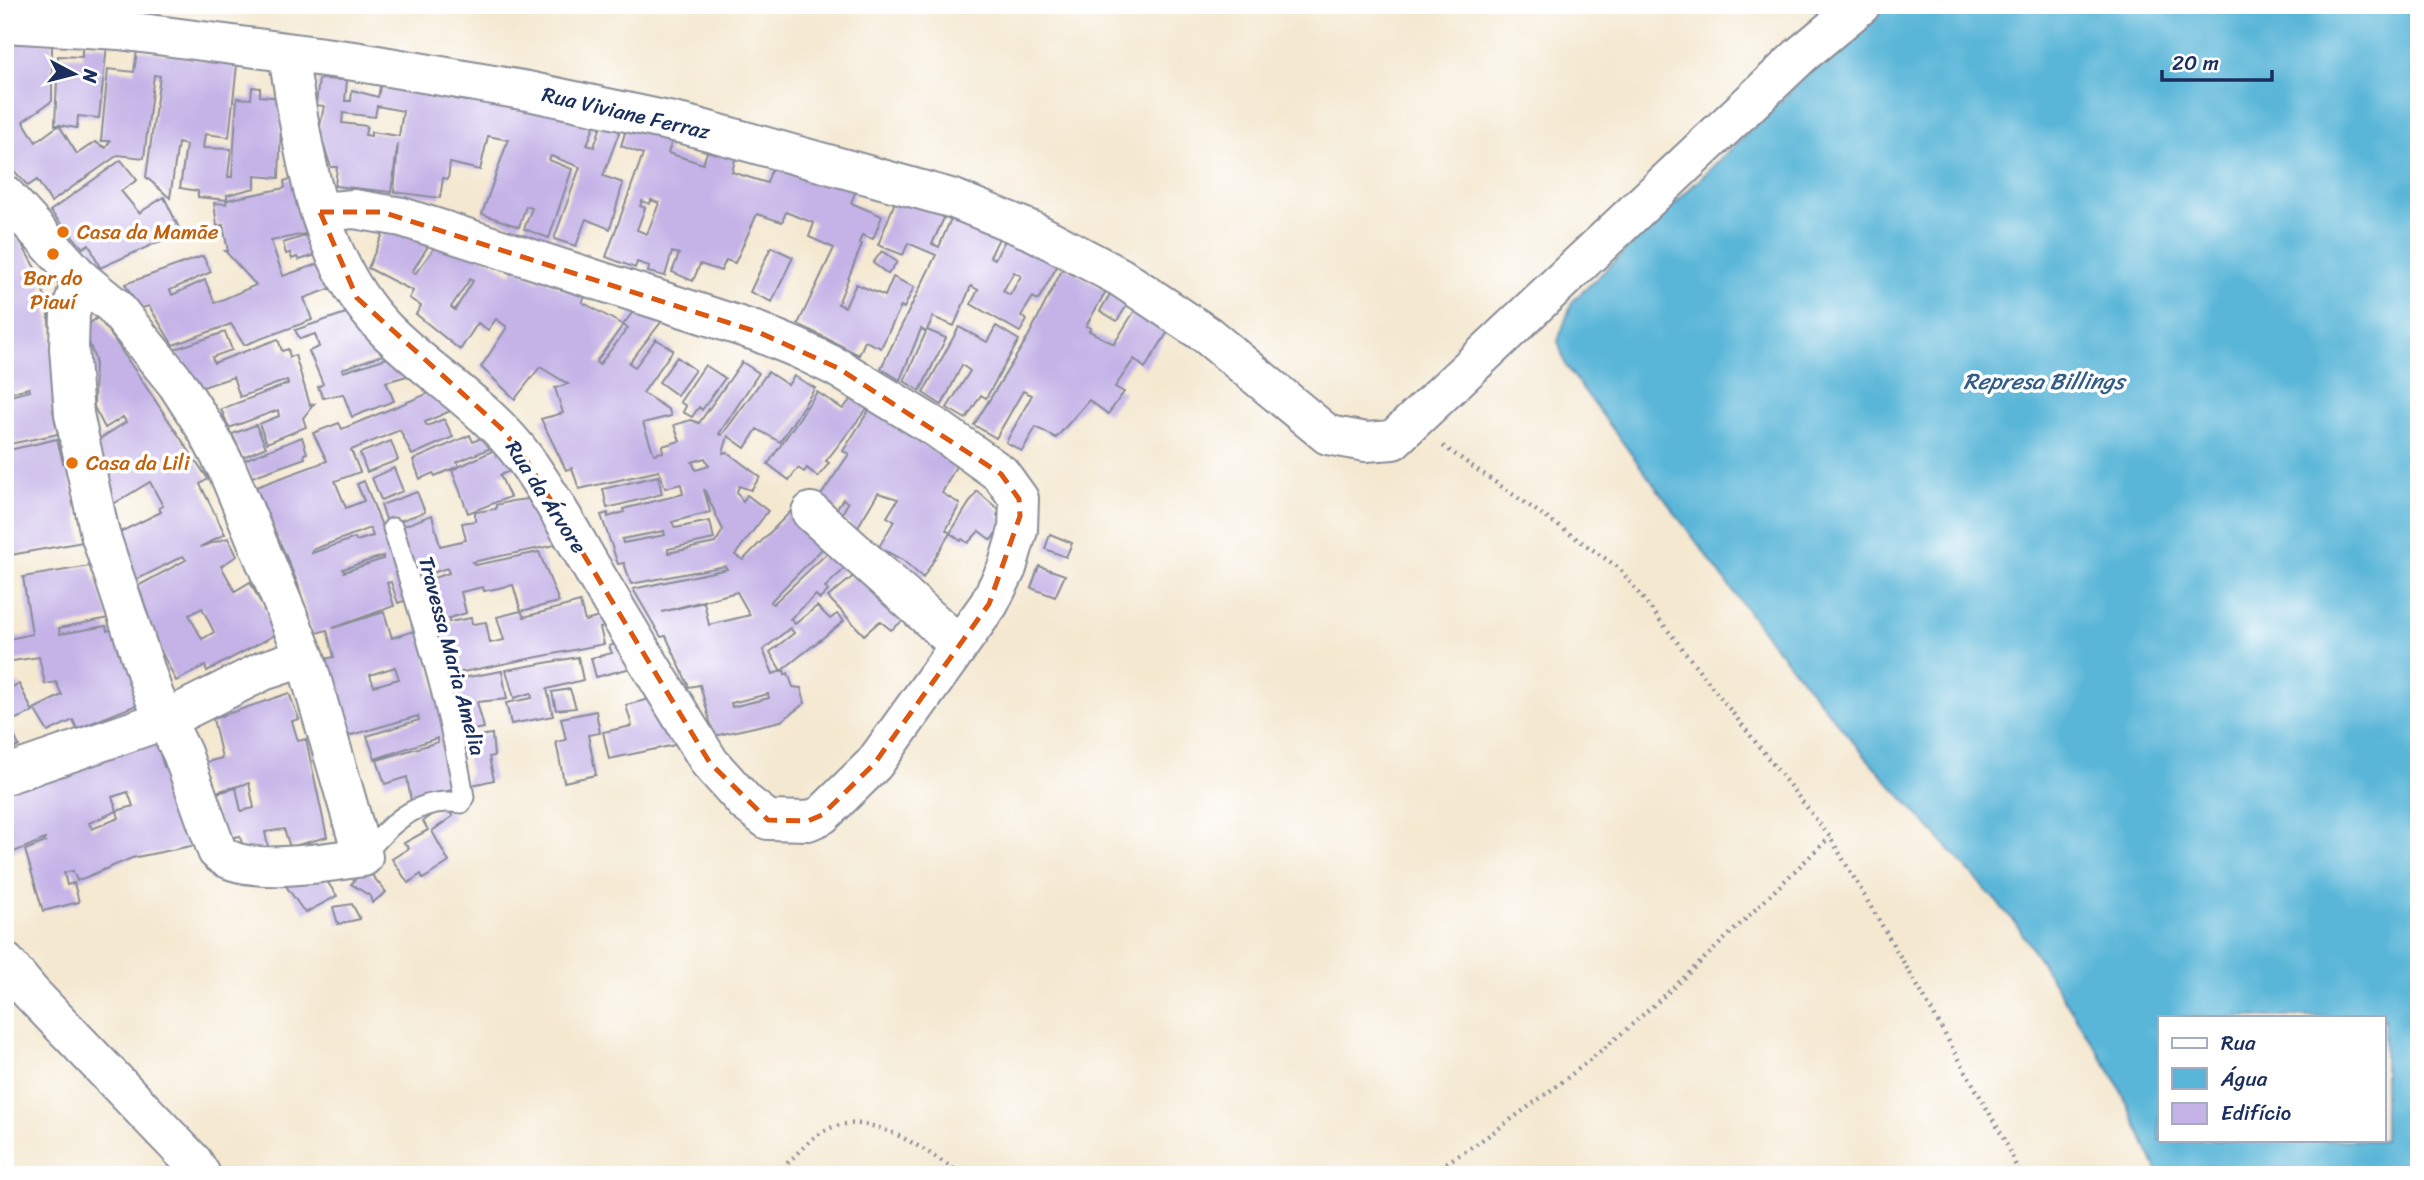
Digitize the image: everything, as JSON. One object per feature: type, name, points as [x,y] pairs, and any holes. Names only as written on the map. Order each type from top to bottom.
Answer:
[{"type":"street","name":"Rua Viviane Ferraz","points":[[5,23],[119,30],[288,55],[354,61],[528,91],[674,122],[954,199],[1035,232],[1120,277],[1207,335],[1328,435],[1366,442],[1393,440],[1801,55],[1861,5]]},
{"type":"street","name":"Rua da Árvore","points":[[288,55],[302,135],[320,212],[344,276],[357,298],[387,331],[503,430],[541,482],[710,763],[757,813],[778,822],[808,821],[822,815],[874,764],[958,645]]},
{"type":"street","points":[[5,194],[82,280],[114,306],[177,384],[206,429],[227,469],[305,657],[363,857],[268,866],[238,862],[222,856],[209,831],[167,719],[154,696],[100,534],[74,414],[71,313],[82,280]]},
{"type":"street","points":[[320,212],[354,209],[402,217],[487,247],[758,332],[838,368],[938,429],[1001,474],[1019,499],[1020,508],[1019,523],[1007,568],[989,604],[958,645],[811,512]]},
{"type":"street","points":[[5,775],[167,719],[264,671],[305,657]]},
{"type":"street","points":[[5,962],[30,992],[193,1162],[201,1175]]},
{"type":"lane","name":"Travessa Maria Amelia","points":[[363,857],[396,820],[430,804],[445,801],[461,803],[464,797],[454,736],[431,649],[393,528]]},
{"type":"path","points":[[1411,423],[1619,568],[1830,837],[1985,1105],[2020,1175]]},
{"type":"path","points":[[1421,1175],[1500,1128],[1591,1062],[1655,1006],[1830,837]]},
{"type":"path","points":[[780,1175],[819,1130],[838,1123],[869,1124],[902,1138],[961,1174],[969,1175]]},
{"type":"highlighted area","points":[[320,212],[382,212],[758,332],[838,368],[1001,474],[1019,499],[1020,516],[989,604],[874,764],[822,815],[808,821],[768,820],[710,763],[527,461],[503,430],[357,298]]},
{"type":"water","name":"Represa Billings","points":[[1874,5],[2419,5],[2419,1175],[2159,1175],[2116,1080],[2015,922],[1864,755],[1767,637],[1566,366],[1558,341],[1572,302],[1783,99]]},
{"type":"building","points":[[5,38],[52,44],[52,101],[23,121],[36,142],[59,125],[77,154],[95,142],[106,148],[110,141],[101,141],[108,69],[134,72],[137,50],[237,65],[229,137],[205,134],[203,148],[231,149],[228,177],[232,177],[237,98],[251,99],[252,87],[260,88],[260,96],[282,98],[279,178],[255,176],[255,188],[227,195],[227,200],[198,197],[198,191],[180,188],[186,145],[178,143],[170,198],[146,177],[160,76],[154,75],[144,158],[118,155],[51,202],[37,180],[28,186],[5,161]]},
{"type":"building","points":[[82,45],[107,46],[99,118],[78,116],[77,128],[55,125],[58,56],[82,57]]},
{"type":"building","points":[[319,79],[347,80],[345,101],[351,101],[352,90],[378,97],[381,82],[457,91],[455,99],[466,101],[470,86],[598,115],[587,145],[594,147],[604,117],[623,122],[603,176],[623,183],[610,229],[586,219],[576,246],[554,239],[580,167],[551,156],[549,160],[572,169],[549,238],[524,229],[532,208],[526,206],[519,227],[482,214],[508,140],[488,136],[480,170],[450,163],[448,179],[443,178],[440,198],[394,192],[398,143],[391,192],[335,186],[337,167],[331,167],[319,131],[324,106],[316,105]],"holes":[[[377,106],[403,111],[399,136],[371,132],[371,136],[365,135],[367,126],[342,123],[343,113],[375,117]]]},
{"type":"building","points":[[628,123],[675,131],[668,153],[703,164],[712,137],[739,144],[732,172],[767,183],[776,156],[859,183],[851,203],[882,216],[873,239],[862,235],[859,243],[862,244],[838,304],[845,307],[856,284],[885,296],[893,277],[914,287],[904,308],[901,306],[881,348],[865,341],[859,355],[798,324],[834,248],[809,237],[814,223],[786,212],[782,222],[757,214],[735,263],[726,260],[721,271],[700,264],[693,281],[672,272],[679,254],[672,252],[665,276],[648,272],[649,266],[637,262],[635,268],[606,257],[643,154],[621,146]],"holes":[[[642,201],[659,203],[647,234],[637,230],[645,208],[640,206]]]},
{"type":"building","points":[[121,160],[137,180],[121,191],[139,213],[164,197],[181,232],[100,268],[89,244],[83,248],[50,211]]},
{"type":"building","points":[[300,176],[319,231],[271,241],[283,276],[329,260],[338,286],[304,298],[312,320],[244,345],[231,324],[173,345],[149,306],[139,309],[125,284],[203,256],[211,272],[170,290],[172,295],[205,280],[215,303],[256,285],[225,251],[228,251],[223,225],[217,226],[214,203],[226,204],[227,200],[285,188],[284,181]]},
{"type":"building","points":[[902,200],[936,212],[944,218],[932,244],[939,247],[954,211],[1001,234],[990,257],[995,259],[1009,233],[1059,263],[1038,300],[1033,297],[1021,316],[1027,320],[1020,332],[971,304],[978,290],[971,286],[954,326],[933,317],[927,330],[946,338],[920,391],[904,381],[926,332],[921,329],[900,380],[881,368],[936,255],[908,243],[903,255],[878,245],[895,202],[901,204]],"holes":[[[1014,272],[1021,276],[1010,295],[1003,291]]]},
{"type":"building","points":[[5,214],[36,270],[46,300],[61,408],[53,410],[58,434],[5,445],[5,397],[30,391],[29,388],[5,394],[5,370],[11,368],[5,367]]},
{"type":"building","points":[[385,229],[488,259],[511,274],[516,268],[538,281],[541,278],[566,291],[571,284],[590,289],[582,302],[623,325],[638,305],[662,321],[629,363],[635,367],[656,339],[673,350],[643,393],[669,410],[671,416],[643,423],[654,454],[663,452],[662,446],[680,441],[674,425],[691,420],[699,423],[742,362],[759,373],[719,434],[722,435],[768,372],[788,385],[794,376],[815,388],[780,442],[757,429],[745,448],[728,436],[723,453],[727,452],[760,477],[751,490],[739,486],[737,492],[743,502],[747,495],[768,511],[735,555],[743,560],[791,511],[832,539],[770,602],[773,604],[838,543],[856,558],[825,587],[828,591],[820,599],[816,595],[790,619],[795,624],[817,606],[830,619],[837,614],[844,621],[781,671],[770,652],[794,633],[790,628],[763,650],[773,674],[784,670],[785,675],[788,673],[793,687],[801,688],[805,703],[781,721],[714,736],[700,685],[689,687],[666,636],[661,637],[633,589],[727,569],[725,566],[631,584],[624,563],[618,564],[601,515],[608,513],[608,517],[624,512],[623,509],[683,494],[681,484],[665,488],[659,471],[579,489],[572,468],[566,470],[541,419],[563,413],[555,388],[568,384],[540,367],[515,399],[481,367],[507,327],[496,319],[488,330],[478,323],[460,350],[416,314],[421,306],[409,298],[413,291],[368,268]],"holes":[[[430,243],[435,247],[415,274],[412,272]],[[470,279],[473,281],[455,310],[451,307]],[[623,325],[628,328],[599,365],[596,362]],[[705,458],[709,466],[696,470],[692,462]],[[704,489],[723,530],[715,543],[668,553],[668,549],[714,539],[710,521],[675,528],[672,522],[710,512]],[[664,531],[665,535],[623,543],[622,539]],[[737,592],[750,615],[709,625],[704,602],[662,612]],[[768,694],[769,698],[732,707],[731,703]]]},
{"type":"building","points":[[314,233],[320,254],[299,260],[297,257],[292,259],[290,253],[286,254],[283,243]]},
{"type":"building","points":[[771,247],[793,257],[772,302],[750,292]]},
{"type":"building","points":[[882,251],[897,262],[888,274],[873,263]]},
{"type":"building","points":[[1064,266],[1106,291],[1086,326],[1091,328],[1089,331],[1114,344],[1135,310],[1169,330],[1145,368],[1134,359],[1115,387],[1124,392],[1108,414],[1089,400],[1056,438],[1036,427],[1022,451],[1006,442],[1032,395],[1023,391],[996,438],[974,425],[1028,337]]},
{"type":"building","points":[[1110,294],[1127,305],[1117,321],[1100,311]]},
{"type":"building","points":[[355,310],[391,352],[342,369],[343,372],[406,352],[414,374],[386,382],[394,401],[352,417],[343,394],[323,398],[318,387],[323,384],[309,351],[319,347],[315,334],[300,339],[295,330]]},
{"type":"building","points":[[99,317],[208,479],[200,484],[225,534],[200,547],[228,538],[237,556],[221,566],[235,591],[250,582],[277,634],[207,671],[205,666],[176,681],[141,611],[134,588],[186,560],[183,556],[136,580],[123,558],[114,535],[161,512],[159,508],[163,506],[150,482],[105,509],[92,444],[126,422],[123,417],[105,428],[94,407],[95,360],[84,327]],"holes":[[[202,608],[214,632],[202,639],[189,615]]]},
{"type":"building","points":[[996,326],[1019,340],[986,398],[981,395],[966,419],[947,408],[970,371],[962,365],[942,405],[923,393],[959,327],[987,342]]},
{"type":"building","points":[[225,332],[232,350],[212,357],[214,363],[278,339],[282,351],[288,349],[290,357],[295,355],[310,405],[314,404],[303,418],[306,427],[267,443],[259,424],[279,416],[278,410],[229,428],[221,409],[288,384],[287,380],[240,397],[233,377],[200,388],[175,349]]},
{"type":"building","points":[[677,357],[695,370],[677,395],[659,382]]},
{"type":"building","points":[[705,365],[725,378],[702,410],[699,407],[692,417],[683,412],[686,406],[680,402]]},
{"type":"building","points":[[434,391],[464,405],[425,422],[427,426],[444,419],[453,437],[412,455],[400,430],[351,450],[360,472],[335,481],[346,508],[364,501],[357,484],[364,481],[382,526],[388,524],[413,598],[398,603],[391,582],[387,583],[394,606],[333,628],[384,612],[392,638],[420,629],[459,788],[411,801],[407,777],[385,784],[377,760],[438,742],[437,738],[375,759],[367,736],[419,720],[418,716],[348,736],[325,659],[334,657],[327,630],[313,634],[298,584],[256,487],[327,461],[313,433],[339,423],[342,429]],"holes":[[[370,528],[373,536],[356,541],[355,538],[312,553],[312,550]],[[383,556],[383,559],[344,572],[343,569]],[[395,667],[399,679],[374,686],[370,675]]]},
{"type":"building","points":[[817,392],[843,409],[854,395],[869,406],[826,461],[829,463],[818,477],[807,468],[804,472],[798,468],[789,480],[768,464]]},
{"type":"building","points":[[871,407],[956,466],[942,493],[960,504],[946,530],[950,533],[923,578],[904,561],[879,547],[894,521],[887,517],[898,499],[878,493],[856,530],[840,517],[848,503],[843,499],[834,513],[817,501],[849,454],[843,451]]},
{"type":"building","points":[[256,425],[266,447],[243,457],[232,434]]},
{"type":"building","points":[[478,432],[498,445],[457,462],[459,466],[420,479],[413,460],[470,435],[473,442],[481,438]]},
{"type":"building","points":[[302,437],[307,453],[304,454],[305,458],[252,477],[244,460]]},
{"type":"building","points":[[57,439],[63,463],[67,462],[83,542],[5,556],[5,451]]},
{"type":"building","points":[[391,441],[398,460],[367,472],[360,453]]},
{"type":"building","points":[[507,444],[517,468],[500,475],[510,497],[468,513],[452,470]]},
{"type":"building","points":[[394,468],[403,491],[381,500],[372,478]]},
{"type":"building","points":[[658,476],[662,494],[607,508],[603,489]]},
{"type":"building","points":[[977,491],[1000,511],[997,515],[1004,521],[991,540],[979,531],[968,543],[950,533]]},
{"type":"building","points":[[417,492],[425,512],[388,525],[381,505]]},
{"type":"building","points":[[536,498],[544,524],[554,521],[560,544],[472,562],[476,565],[539,552],[559,602],[521,611],[524,617],[580,602],[585,621],[610,614],[615,624],[600,628],[604,644],[442,676],[435,625],[429,626],[418,591],[426,589],[424,581],[449,573],[447,568],[415,579],[398,528],[432,515],[440,546],[466,540],[462,523],[475,521],[475,512],[496,509],[496,505],[512,501]],"holes":[[[513,585],[521,611],[497,617],[504,640],[490,643],[486,622],[472,624],[471,618],[449,622],[449,618],[466,613],[461,592],[483,587],[484,591]]]},
{"type":"building","points":[[1050,534],[1072,543],[1066,557],[1045,549]]},
{"type":"building","points":[[90,566],[109,618],[59,628],[60,634],[106,626],[107,631],[113,629],[144,702],[77,729],[73,720],[48,732],[34,709],[62,695],[56,682],[45,684],[39,657],[5,662],[5,640],[32,634],[23,577]]},
{"type":"building","points":[[1039,566],[1065,575],[1055,597],[1031,588]]},
{"type":"building","points":[[856,574],[909,616],[891,630],[880,621],[864,635],[828,597]]},
{"type":"building","points":[[630,639],[639,666],[596,677],[591,658],[612,653],[609,646]]},
{"type":"building","points":[[578,657],[583,680],[547,689],[553,716],[511,724],[506,703],[532,698],[531,693],[514,698],[506,670]]},
{"type":"building","points":[[502,671],[507,699],[477,702],[484,728],[455,733],[446,681]]},
{"type":"building","points":[[5,680],[9,688],[19,684],[33,712],[8,722],[19,746],[5,752]]},
{"type":"building","points":[[570,689],[576,708],[556,710],[552,692]]},
{"type":"building","points":[[289,693],[299,719],[292,721],[298,741],[306,739],[327,837],[290,847],[284,829],[265,832],[268,847],[244,851],[240,836],[224,839],[210,795],[236,788],[241,811],[254,808],[249,783],[208,794],[199,764],[222,758],[213,719]]},
{"type":"building","points":[[661,696],[675,745],[609,759],[603,732],[632,726],[626,705]]},
{"type":"building","points":[[596,711],[600,733],[588,735],[596,775],[564,782],[556,742],[566,740],[561,718]]},
{"type":"building","points":[[492,734],[494,756],[489,757],[494,780],[464,787],[469,773],[464,738]]},
{"type":"building","points":[[156,739],[164,767],[169,765],[196,845],[132,858],[77,881],[73,871],[64,873],[67,885],[74,883],[79,902],[43,911],[25,850],[45,842],[45,839],[9,854],[10,857],[5,859],[5,787]],"holes":[[[128,792],[133,806],[117,811],[112,797]],[[117,811],[119,818],[92,829],[89,823]]]},
{"type":"building","points":[[444,805],[453,816],[432,831],[449,862],[423,879],[421,874],[408,883],[392,859],[409,848],[404,843],[428,830],[423,821]]},
{"type":"building","points":[[366,868],[386,892],[372,903],[370,896],[351,884]]},
{"type":"building","points":[[322,874],[337,896],[305,913],[286,886],[302,876]]},
{"type":"building","points":[[352,904],[360,919],[338,924],[333,907]]},
{"type":"waterway","points":[[1816,5],[1831,21]]},
{"type":"place","name":"Casa da Mamãe","points":[[63,232]]},
{"type":"place","name":"Bar do Piauí","points":[[53,254]]},
{"type":"place","name":"Casa da Lili","points":[[72,463]]}]
